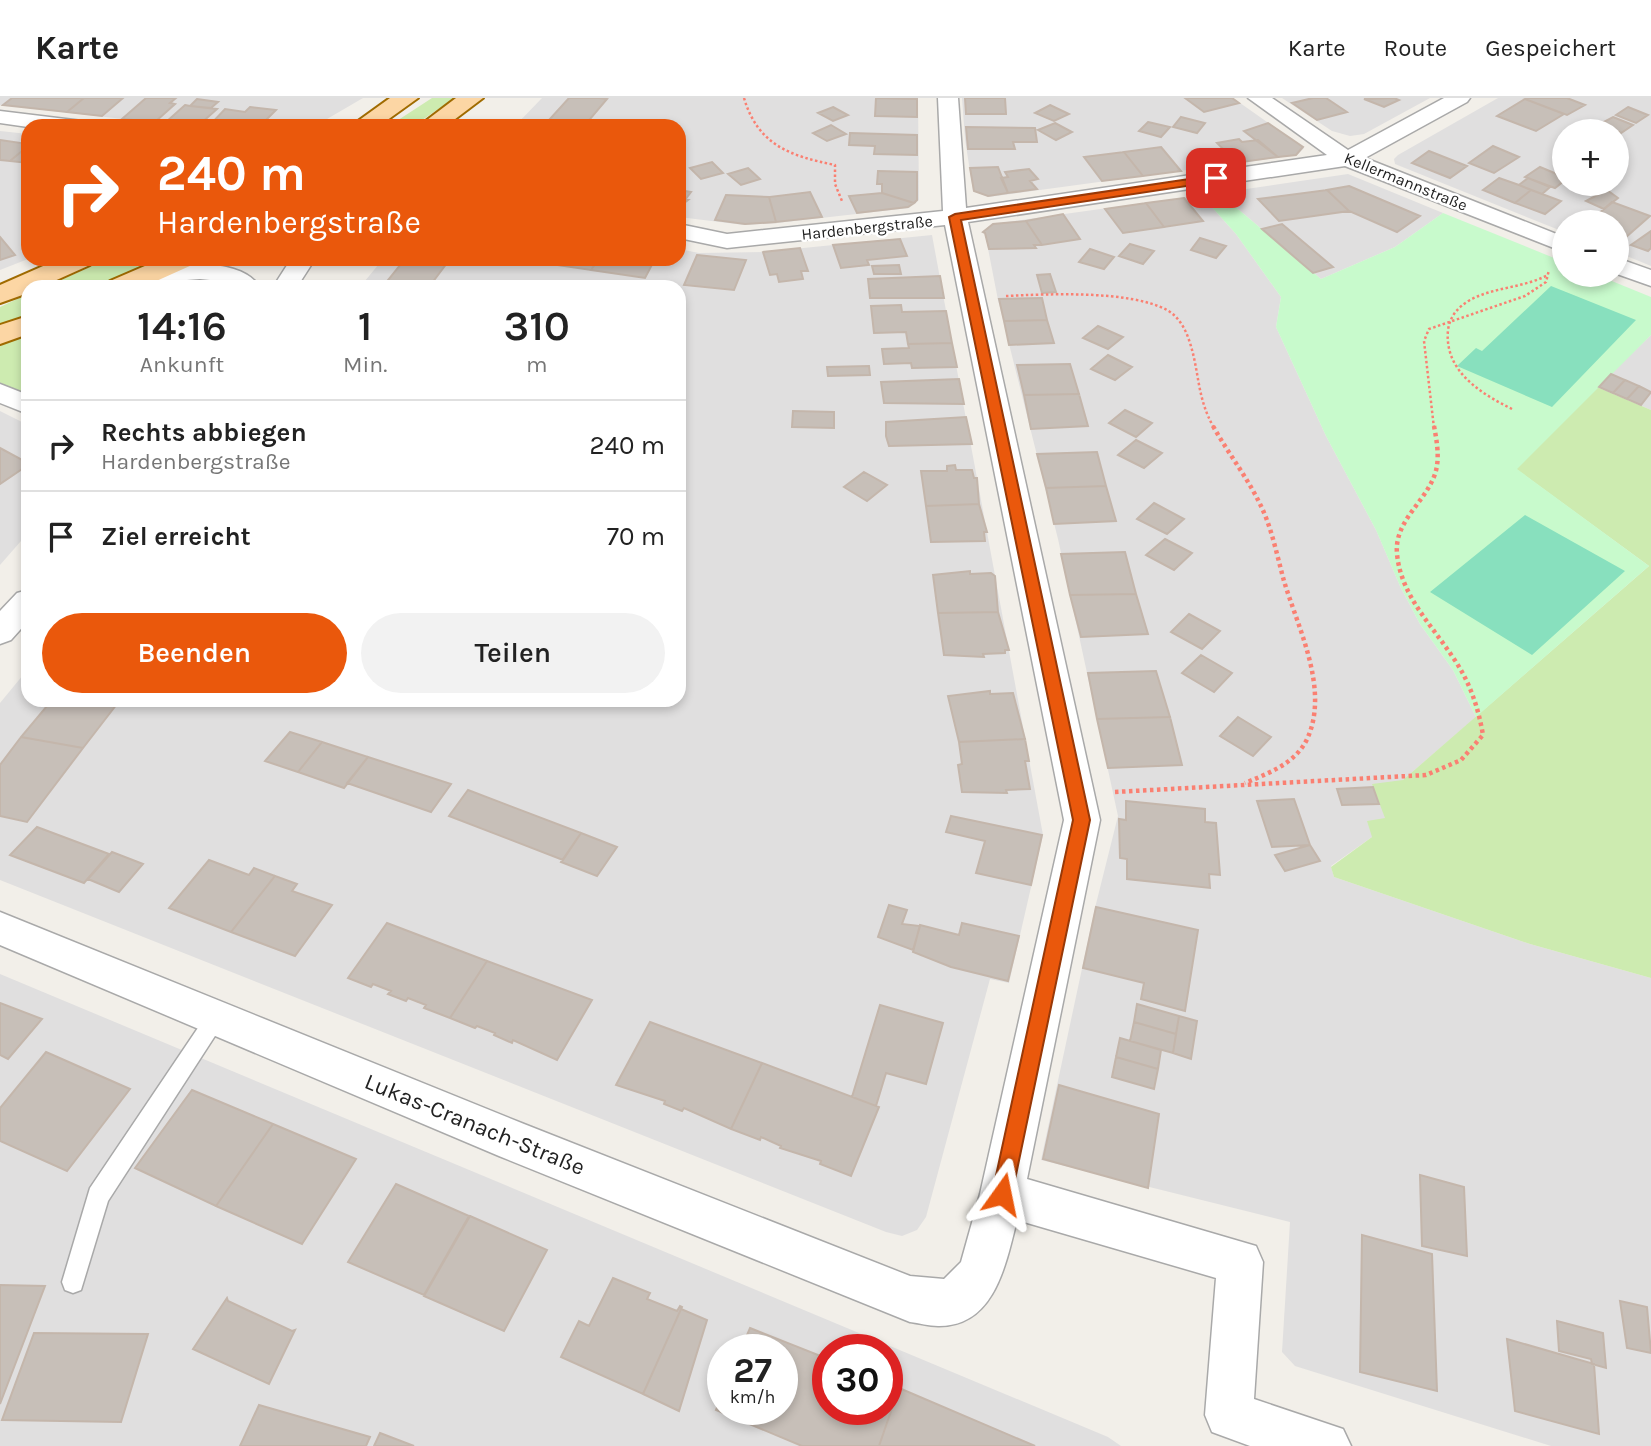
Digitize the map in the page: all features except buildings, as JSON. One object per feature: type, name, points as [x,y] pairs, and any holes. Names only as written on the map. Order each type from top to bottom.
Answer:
[{"type":"main road","points":[[376,119],[407,98]]},
{"type":"main road","points":[[441,119],[471,98]]},
{"type":"main road","points":[[33,280],[64,266]]},
{"type":"main road","points":[[137,280],[168,266]]},
{"type":"main road","points":[[0,295],[21,286]]},
{"type":"main road","points":[[0,335],[21,327]]},
{"type":"street","points":[[948,98],[955,217],[1082,820],[1002,1194],[1240,1262],[1228,1431],[1326,1446]]},
{"type":"street","name":"Kellermannstraße","points":[[1258,98],[1346,159],[1552,240]]},
{"type":"street","points":[[1346,159],[1460,98]]},
{"type":"street","points":[[0,117],[21,120]]},
{"type":"street","name":"Hardenbergstraße","points":[[686,232],[727,241],[955,217],[1346,159]]},
{"type":"street","points":[[147,276],[192,270],[235,280]]},
{"type":"street","points":[[1629,270],[1651,279]]},
{"type":"street","points":[[0,392],[21,402]]},
{"type":"street","points":[[0,632],[21,609]]},
{"type":"street","name":"Lukas-Cranach-Straße","points":[[0,928],[217,1016],[514,1142],[910,1299],[939,1303],[956,1300],[980,1275],[1002,1194]]},
{"type":"lane","points":[[73,1282],[98,1196],[217,1016]]},
{"type":"path","points":[[744,98],[752,122],[761,135],[796,157],[835,165],[835,184],[853,228]]},
{"type":"path","points":[[1076,794],[1426,775],[1461,760],[1483,735],[1479,708],[1462,672],[1446,647],[1426,625],[1407,591],[1399,568],[1397,540],[1404,518],[1427,494],[1436,471],[1436,447],[1424,341],[1429,330],[1449,321],[1525,296],[1546,282],[1552,260]]},
{"type":"path","points":[[1512,409],[1472,387],[1459,374],[1447,343],[1449,321],[1463,304],[1537,282],[1549,275]]},
{"type":"path","points":[[972,297],[1061,294],[1129,302],[1166,309],[1185,328],[1191,342],[1196,387],[1205,413],[1256,494],[1265,515],[1306,650],[1315,698],[1309,734],[1298,754],[1281,767],[1241,785]]},
{"type":"shaded area","points":[[0,98],[363,98],[327,119],[123,119],[0,105]]},
{"type":"shaded area","points":[[542,98],[918,98],[919,200],[909,208],[777,223],[744,225],[686,218],[686,119],[522,119]]},
{"type":"shaded area","points":[[962,98],[1233,98],[1304,148],[1297,155],[989,197],[973,191]]},
{"type":"shaded area","points":[[1282,98],[1430,98],[1364,134],[1350,136],[1332,131]]},
{"type":"shaded area","points":[[1498,98],[1651,98],[1651,266],[1629,257],[1629,210],[1552,210],[1552,227],[1395,164],[1394,159]]},
{"type":"shaded area","points":[[0,131],[21,133],[21,262],[0,270]]},
{"type":"shaded area","points":[[1348,174],[1443,213],[1395,247],[1321,279],[1219,193]]},
{"type":"shaded area","points":[[1201,195],[1236,234],[1281,297],[1276,327],[1326,436],[1376,530],[1420,624],[1453,670],[1476,717],[1403,780],[1386,818],[1372,837],[1331,866],[1334,877],[1530,944],[1651,978],[1651,1446],[1551,1446],[1295,1366],[1282,1352],[1290,1222],[1041,1160],[1095,908],[1118,816],[1058,539],[998,300],[985,233],[982,232],[992,224]]},
{"type":"shaded area","points":[[932,235],[1043,835],[1009,983],[990,979],[926,1217],[917,1230],[902,1236],[886,1232],[0,880],[0,703],[21,678],[21,707],[686,707],[686,280],[366,280],[377,266],[686,266],[686,250],[699,253],[764,252]]},
{"type":"shaded area","points":[[1651,335],[1651,410],[1597,387]]},
{"type":"shaded area","points":[[0,411],[21,422],[21,541],[0,565]]},
{"type":"shaded area","points":[[0,974],[862,1334],[812,1334],[812,1425],[903,1425],[903,1351],[1108,1437],[1121,1446],[0,1446]]},
{"type":"green space","points":[[432,98],[455,98],[424,119],[400,119]]},
{"type":"green space","points":[[1219,193],[1321,279],[1395,247],[1443,213],[1552,257],[1552,287],[1626,287],[1651,297],[1651,335],[1517,469],[1649,566],[1476,717],[1453,670],[1420,624],[1376,530],[1326,436],[1276,327],[1281,297],[1236,234],[1201,195]]},
{"type":"green space","points":[[92,266],[144,266],[111,280],[61,280]]},
{"type":"green space","points":[[1551,286],[1636,320],[1552,407],[1457,366],[1476,348],[1482,351]]},
{"type":"green space","points":[[21,297],[21,317],[0,325],[0,307]]},
{"type":"green space","points":[[21,337],[21,393],[0,383],[0,346]]},
{"type":"green space","points":[[1597,387],[1651,410],[1651,978],[1530,944],[1334,877],[1331,867],[1372,837],[1367,821],[1385,818],[1372,784],[1403,780],[1649,566],[1516,469]]},
{"type":"green space","points":[[1525,515],[1625,571],[1532,655],[1430,592]]},
{"type":"route","points":[[1002,1194],[1082,820],[955,217],[1216,178]]}]
